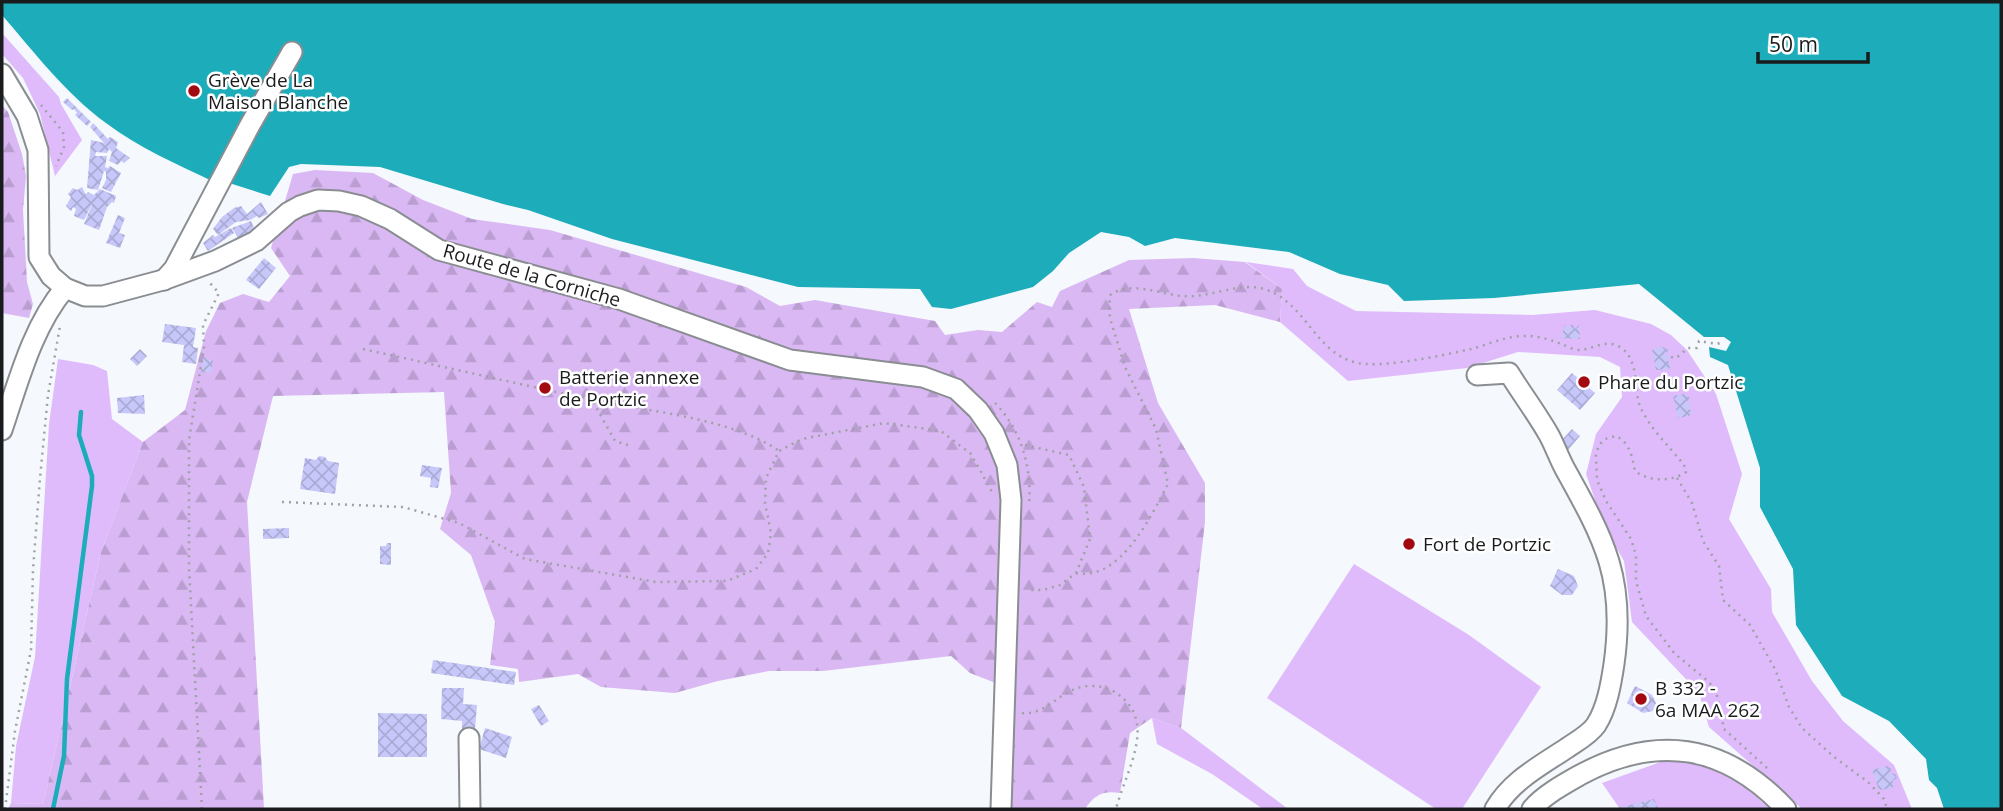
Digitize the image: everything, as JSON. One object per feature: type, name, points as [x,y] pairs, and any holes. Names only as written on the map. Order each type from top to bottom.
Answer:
[{"type":"street","points":[[163,280],[174,269],[292,52]]},
{"type":"street","points":[[2,74],[27,116],[38,150],[39,257],[51,276],[65,288],[51,305],[22,372],[2,430]]},
{"type":"street","name":"Route de la Corniche","points":[[65,288],[85,296],[103,296],[163,280],[195,269],[256,241],[289,212],[300,206],[318,200],[339,201],[362,206],[390,219],[439,250],[619,299],[790,360],[923,377],[956,389],[978,410],[994,433],[1007,465],[1011,525],[1001,809]]},
{"type":"street","points":[[1477,375],[1509,373],[1550,437],[1604,542],[1614,577],[1618,613],[1613,673],[1596,724],[1581,739],[1524,776],[1508,790],[1495,809]]},
{"type":"street","points":[[469,738],[470,809]]},
{"type":"street","points":[[1532,809],[1564,784],[1594,768],[1630,756],[1660,751],[1683,751],[1721,760],[1742,770],[1786,809]]},
{"type":"path","points":[[41,105],[63,132],[64,147],[55,171]]},
{"type":"path","points":[[195,269],[198,279],[205,277],[219,293],[203,325],[204,347],[189,440],[189,568],[202,809]]},
{"type":"path","points":[[1076,573],[1095,573],[1116,561],[1144,529],[1168,484],[1156,429],[1125,367],[1110,318],[1111,294],[1123,288],[1142,287],[1192,297],[1216,291],[1266,289],[1289,304],[1329,350],[1346,361],[1367,364],[1469,350],[1521,335],[1541,337],[1577,351],[1599,344],[1610,344],[1620,348],[1628,356],[1634,368],[1639,402],[1645,416],[1684,465],[1686,472],[1678,478],[1651,479],[1641,475],[1635,471],[1632,453],[1625,440],[1616,436],[1605,439],[1599,445],[1596,455],[1597,480],[1606,501],[1631,539],[1636,555],[1636,580],[1646,616],[1675,654],[1716,691],[1724,729],[1767,768]]},
{"type":"path","points":[[5,809],[15,731],[30,650],[33,570],[46,409],[62,316]]},
{"type":"path","points":[[1671,357],[1676,358],[1688,348],[1697,348],[1699,341],[1722,342]]},
{"type":"path","points":[[363,349],[592,400],[725,426],[766,442],[779,451]]},
{"type":"path","points":[[592,400],[615,441],[628,445]]},
{"type":"path","points":[[282,502],[402,507],[459,523],[526,559],[656,582],[727,581],[756,569],[768,553],[771,533],[765,503],[766,478],[779,451],[802,439],[884,423],[941,431],[971,454],[998,502]]},
{"type":"path","points":[[1023,444],[1069,455],[1084,487],[1090,539],[1076,573],[1060,585],[1043,590],[1029,590]]},
{"type":"path","points":[[1678,478],[1692,503],[1703,541],[1719,566],[1723,600],[1750,625],[1775,669],[1789,707],[1802,728],[1834,757],[1868,782],[1884,799],[1887,809]]},
{"type":"path","points":[[1019,713],[1032,714],[1074,689],[1096,686],[1110,689],[1126,699],[1136,714],[1139,732],[1116,809]]},
{"type":"shaded area","points":[[2,33],[59,97],[82,140],[55,176],[40,114],[23,78],[2,54]]},
{"type":"shaded area","points":[[1246,262],[1293,269],[1307,286],[1356,311],[1532,315],[1595,310],[1651,324],[1671,335],[1687,350],[1716,394],[1742,474],[1729,519],[1771,589],[1772,612],[1812,681],[1843,721],[1894,765],[1912,809],[1802,809],[1709,727],[1699,693],[1632,622],[1624,561],[1604,526],[1586,474],[1596,434],[1622,397],[1620,367],[1600,357],[1518,352],[1467,368],[1348,381],[1280,322],[1282,289]]},
{"type":"shaded area","points":[[58,359],[93,365],[107,371],[112,419],[143,442],[101,552],[43,804],[11,803],[16,746],[35,657],[49,424]]},
{"type":"shaded area","points":[[1354,564],[1469,635],[1541,687],[1462,809],[1436,809],[1267,698]]},
{"type":"shaded area","points":[[1152,718],[1181,728],[1288,809],[1263,809],[1212,774],[1157,744]]},
{"type":"shaded area","points":[[1669,759],[1720,764],[1770,809],[1620,809],[1602,783]]},
{"type":"green space","points":[[2,105],[8,112],[22,154],[26,176],[23,210],[27,282],[33,304],[29,318],[2,313]]},
{"type":"green space","points":[[315,170],[373,173],[423,200],[472,219],[550,230],[746,287],[780,306],[815,300],[935,321],[945,335],[978,330],[1002,332],[1037,302],[1052,307],[1060,291],[1129,260],[1193,258],[1245,262],[1282,289],[1280,322],[1215,305],[1129,309],[1158,403],[1205,483],[1205,522],[1181,728],[1152,718],[1130,733],[1120,793],[1100,795],[1085,809],[1009,809],[1011,689],[970,673],[951,656],[823,671],[769,671],[675,693],[601,687],[578,674],[519,682],[518,669],[490,665],[495,622],[471,555],[440,529],[451,493],[444,392],[273,396],[247,502],[264,809],[8,809],[11,803],[43,804],[101,552],[143,442],[185,410],[206,331],[220,303],[243,294],[269,302],[290,276],[271,248],[293,174]]},
{"type":"water","points":[[2,2],[2001,2],[2001,809],[1944,809],[1937,788],[1929,780],[1926,759],[1889,721],[1842,696],[1796,625],[1793,569],[1760,507],[1760,468],[1728,365],[1710,357],[1709,347],[1726,351],[1731,342],[1724,337],[1704,337],[1639,284],[1494,298],[1404,301],[1388,285],[1340,274],[1289,252],[1175,238],[1145,246],[1129,237],[1101,232],[1069,253],[1053,271],[1033,287],[951,309],[932,307],[920,289],[798,287],[612,239],[528,210],[380,167],[301,164],[289,167],[270,196],[226,182],[214,182],[145,148],[91,112],[51,72],[2,15]]},
{"type":"building","points":[[67,98],[91,122],[87,126],[75,115],[77,113],[74,109],[63,102]]},
{"type":"building","points":[[93,123],[108,139],[110,137],[118,142],[116,148],[130,158],[118,165],[109,161],[112,152],[109,149],[107,153],[96,152],[95,156],[107,156],[105,167],[110,166],[121,173],[111,192],[102,188],[106,180],[104,171],[98,190],[87,188],[91,140],[104,143],[90,127]]},
{"type":"building","points":[[82,187],[86,195],[88,192],[94,195],[100,189],[116,196],[114,203],[107,207],[99,230],[84,224],[93,202],[84,220],[74,216],[76,209],[73,207],[71,211],[66,206],[71,197],[68,194],[73,188],[77,190]]},
{"type":"building","points":[[261,202],[268,214],[236,222],[218,235],[213,229],[222,217],[234,208],[241,206],[247,214]]},
{"type":"building","points":[[118,215],[125,218],[119,233],[125,235],[120,248],[106,243]]},
{"type":"building","points":[[251,221],[255,230],[238,238],[232,228]]},
{"type":"building","points":[[231,228],[234,233],[208,251],[203,243],[213,235],[215,237]]},
{"type":"building","points":[[264,258],[276,268],[259,289],[246,280]]},
{"type":"building","points":[[165,324],[196,328],[193,347],[198,348],[196,364],[182,362],[184,345],[162,342]]},
{"type":"building","points":[[1572,324],[1575,329],[1579,325],[1580,339],[1561,338],[1565,325],[1569,328]]},
{"type":"building","points":[[1663,347],[1668,350],[1666,355],[1671,357],[1667,360],[1671,365],[1669,369],[1656,370],[1652,350]]},
{"type":"building","points":[[140,349],[147,356],[137,366],[130,359]]},
{"type":"building","points":[[203,358],[213,360],[211,373],[201,372]]},
{"type":"building","points":[[1572,373],[1579,379],[1587,375],[1591,378],[1588,387],[1595,393],[1580,410],[1557,390]]},
{"type":"building","points":[[1685,394],[1690,398],[1687,402],[1692,405],[1689,409],[1693,412],[1689,416],[1678,418],[1673,396]]},
{"type":"building","points":[[144,395],[145,414],[118,413],[117,398]]},
{"type":"building","points":[[1572,429],[1580,436],[1567,451],[1561,441]]},
{"type":"building","points":[[319,456],[339,463],[335,494],[300,489],[305,458],[316,460]]},
{"type":"building","points":[[422,465],[442,468],[438,488],[430,487],[431,478],[420,476]]},
{"type":"building","points":[[289,528],[289,538],[263,539],[263,529]]},
{"type":"building","points":[[391,543],[391,565],[380,564],[380,546],[386,546]]},
{"type":"building","points":[[1558,569],[1574,576],[1578,586],[1572,595],[1562,595],[1550,586]]},
{"type":"building","points":[[433,660],[516,672],[514,685],[431,673]]},
{"type":"building","name":"B 332 - 6a MAA 262","points":[[1635,686],[1652,695],[1656,703],[1653,711],[1643,713],[1627,703]]},
{"type":"building","points":[[442,688],[464,688],[463,704],[477,705],[475,729],[462,729],[462,721],[441,719]]},
{"type":"building","points":[[539,705],[549,721],[541,726],[531,709]]},
{"type":"building","points":[[378,713],[427,714],[427,757],[378,757]]},
{"type":"building","points":[[485,728],[512,737],[506,758],[479,749]]},
{"type":"building","points":[[1887,766],[1891,768],[1890,773],[1897,778],[1892,781],[1895,784],[1892,788],[1879,790],[1872,770]]},
{"type":"building","points":[[1654,799],[1659,809],[1618,808]]},
{"type":"waterway","points":[[53,809],[64,756],[67,679],[92,486],[92,476],[79,435],[81,412]]},
{"type":"place","name":"Grève de La Maison Blanche","points":[[194,91]]},
{"type":"place","name":"Phare du Portzic","points":[[1584,382]]},
{"type":"place","name":"Batterie annexe de Portzic","points":[[545,388]]},
{"type":"place","name":"Fort de Portzic","points":[[1409,544]]},
{"type":"place","name":"B 332 - 6a MAA 262","points":[[1641,699]]}]
